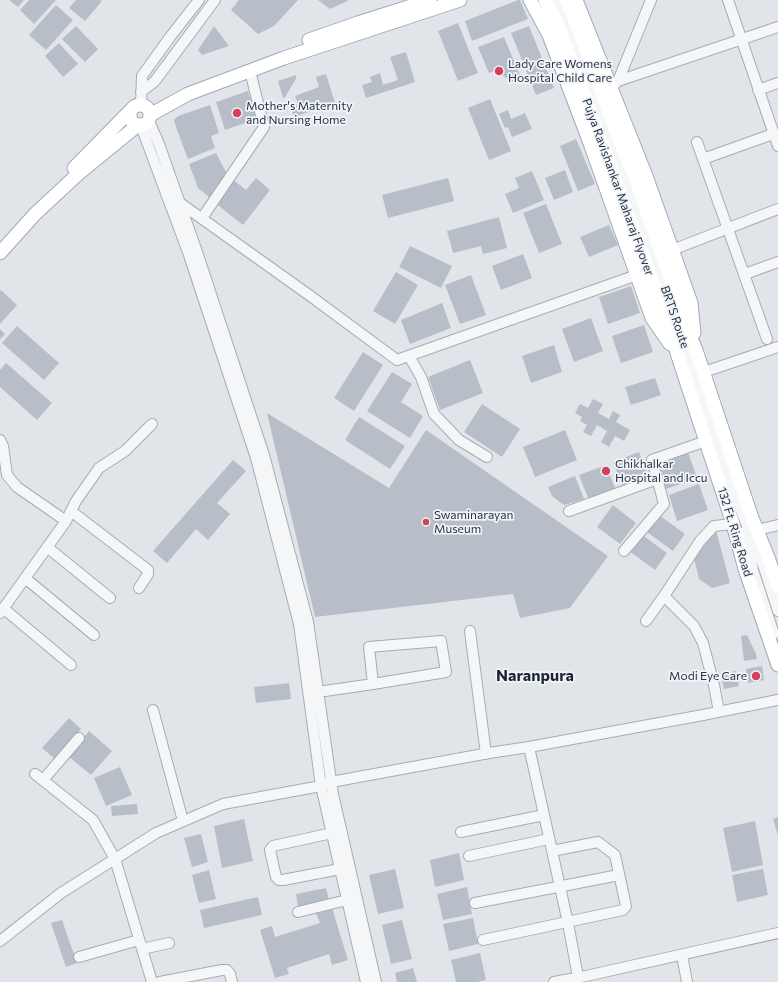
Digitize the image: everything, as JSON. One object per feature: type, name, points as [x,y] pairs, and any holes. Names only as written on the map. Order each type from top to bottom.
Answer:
[{"type":"main road","points":[[1,246],[30,209],[73,169],[142,113],[185,86],[358,23],[427,0]]},
{"type":"main road","points":[[142,113],[284,58],[460,0]]},
{"type":"main road","points":[[530,0],[552,42],[590,143],[652,318],[676,347]]},
{"type":"main road","name":"Pujya Ravishankar Maharaj Flyover","points":[[545,0],[556,21],[579,80],[676,347]]},
{"type":"main road","name":"Pujya Ravishankar Maharaj Flyover","points":[[566,0],[574,17],[615,129],[636,180],[696,350]]},
{"type":"main road","points":[[576,0],[615,85],[691,303],[696,350]]},
{"type":"main road","name":"132 Ft. Ring Road","points":[[676,347],[733,524],[745,569],[778,664]]},
{"type":"main road","name":"132 Ft. Ring Road","points":[[696,350],[752,518],[778,587]]},
{"type":"street","points":[[198,0],[142,76],[142,113],[256,458],[299,624],[326,784],[333,794],[376,982]]},
{"type":"street","points":[[202,0],[208,9]]},
{"type":"street","points":[[215,0],[154,81],[142,113],[159,144],[197,252],[264,455],[308,622],[318,692],[332,833],[366,982]]},
{"type":"street","name":"BRTS Route","points":[[557,0],[564,14],[668,296],[737,501],[764,568],[778,611]]},
{"type":"street","points":[[615,85],[651,0]]},
{"type":"street","points":[[728,0],[778,146]]},
{"type":"street","points":[[615,85],[778,27]]},
{"type":"street","points":[[202,218],[264,127],[250,71]]},
{"type":"street","points":[[758,90],[778,83]]},
{"type":"street","points":[[703,159],[773,134]]},
{"type":"street","points":[[697,142],[767,339]]},
{"type":"street","points":[[180,203],[397,360],[637,275]]},
{"type":"street","points":[[672,250],[778,209]]},
{"type":"street","points":[[744,274],[778,262]]},
{"type":"street","points":[[704,372],[778,347]]},
{"type":"street","points":[[409,356],[421,377],[434,414],[459,440],[487,457]]},
{"type":"street","points":[[71,665],[2,611],[47,547],[99,468],[125,451],[152,424]]},
{"type":"street","points":[[0,440],[3,446],[7,475],[17,487],[68,516],[148,570],[148,574],[139,588]]},
{"type":"street","points":[[624,551],[664,504],[652,460],[706,441]]},
{"type":"street","points":[[569,511],[657,479]]},
{"type":"street","name":"BRTS Route","points":[[737,501],[753,570],[778,646]]},
{"type":"street","points":[[646,621],[700,541],[714,526],[733,524]]},
{"type":"street","points":[[757,530],[778,525]]},
{"type":"street","points":[[47,547],[110,598]]},
{"type":"street","points":[[25,578],[94,635]]},
{"type":"street","points":[[664,596],[694,626],[703,643],[714,685],[719,712]]},
{"type":"street","points":[[470,631],[486,754]]},
{"type":"street","points":[[318,692],[372,684],[446,672],[441,640],[369,647],[372,684]]},
{"type":"street","points":[[0,941],[61,893],[156,833],[223,804],[778,700]]},
{"type":"street","points":[[153,710],[183,821]]},
{"type":"street","points":[[44,780],[79,738]]},
{"type":"street","points":[[529,747],[568,922],[578,977]]},
{"type":"street","points":[[35,774],[93,820],[115,859],[152,982]]},
{"type":"street","points":[[461,832],[544,815]]},
{"type":"street","points":[[332,833],[273,846],[270,850],[276,877],[279,880],[340,869]]},
{"type":"street","points":[[469,856],[549,839]]},
{"type":"street","points":[[483,940],[623,910],[626,906],[615,855],[598,842],[552,851]]},
{"type":"street","points":[[475,903],[619,875]]},
{"type":"street","points":[[298,912],[347,900]]},
{"type":"street","points":[[554,982],[778,933]]},
{"type":"street","points":[[79,957],[141,944],[169,943]]},
{"type":"street","points":[[682,954],[687,982]]},
{"type":"street","points":[[160,982],[227,970],[230,974],[232,982]]},
{"type":"building","points":[[9,0],[24,0],[18,7]]},
{"type":"building","points":[[29,0],[56,0],[34,24],[20,10]]},
{"type":"building","points":[[76,0],[102,1],[85,21],[69,8]]},
{"type":"building","points":[[239,0],[298,0],[274,26],[258,34],[231,10]]},
{"type":"building","points":[[318,0],[347,0],[348,1],[330,9]]},
{"type":"building","points":[[520,0],[528,19],[472,41],[465,21]]},
{"type":"building","points":[[56,5],[73,20],[46,50],[29,35]]},
{"type":"building","points":[[458,23],[478,73],[458,81],[438,31]]},
{"type":"building","points":[[76,26],[98,49],[85,62],[62,39]]},
{"type":"building","points":[[214,26],[229,46],[202,55],[198,50]]},
{"type":"building","points":[[529,26],[554,88],[536,95],[511,33]]},
{"type":"building","points":[[504,37],[521,78],[511,82],[504,76],[500,76],[497,70],[489,73],[478,47]]},
{"type":"building","points":[[59,43],[78,64],[63,77],[45,56]]},
{"type":"building","points":[[406,52],[415,82],[366,98],[362,85],[372,82],[370,77],[380,73],[383,85],[398,80],[390,57]]},
{"type":"building","points":[[326,74],[335,103],[294,117],[290,107],[298,104],[295,96],[319,87],[316,77]]},
{"type":"building","points":[[296,75],[296,79],[283,98],[278,81]]},
{"type":"building","points":[[248,91],[257,119],[225,130],[216,102]]},
{"type":"building","points":[[490,99],[511,151],[489,160],[468,108]]},
{"type":"building","points":[[210,105],[219,133],[211,136],[215,148],[188,159],[174,120],[178,116]]},
{"type":"building","points":[[508,110],[511,119],[525,113],[532,129],[512,137],[508,127],[505,128],[499,114]]},
{"type":"building","points":[[576,139],[595,184],[578,191],[560,146]]},
{"type":"building","points":[[216,153],[228,176],[210,198],[198,188],[189,164]]},
{"type":"building","points":[[565,170],[573,192],[554,200],[545,178]]},
{"type":"building","points":[[532,171],[544,200],[513,213],[505,194],[519,188],[515,178]]},
{"type":"building","points":[[256,178],[270,190],[243,225],[214,202],[232,179],[246,190]]},
{"type":"building","points":[[448,178],[454,201],[388,218],[382,195]]},
{"type":"building","points":[[546,204],[562,244],[539,253],[523,213]]},
{"type":"building","points":[[499,217],[507,248],[483,254],[481,246],[453,253],[447,231]]},
{"type":"building","points":[[609,225],[618,245],[589,257],[580,237]]},
{"type":"building","points":[[410,246],[452,266],[441,288],[399,267]]},
{"type":"building","points":[[523,254],[532,278],[501,290],[492,266]]},
{"type":"building","points":[[396,272],[418,285],[395,324],[373,311]]},
{"type":"building","points":[[471,275],[486,315],[460,324],[445,285]]},
{"type":"building","points":[[631,286],[640,313],[608,324],[599,297]]},
{"type":"building","points":[[1,290],[17,305],[0,324],[0,291]]},
{"type":"building","points":[[442,303],[451,328],[410,344],[401,320]]},
{"type":"building","points":[[591,318],[603,351],[574,362],[562,329]]},
{"type":"building","points":[[644,325],[653,352],[621,363],[612,336]]},
{"type":"building","points":[[17,326],[59,363],[44,380],[2,343]]},
{"type":"building","points":[[0,329],[5,334],[0,339]]},
{"type":"building","points":[[554,345],[562,372],[531,383],[522,356]]},
{"type":"building","points":[[363,352],[383,365],[354,411],[334,398]]},
{"type":"building","points":[[470,360],[483,393],[440,410],[428,377]]},
{"type":"building","points":[[6,363],[52,403],[37,420],[0,387],[0,370]]},
{"type":"building","points":[[392,372],[412,384],[401,402],[423,416],[410,438],[367,411]]},
{"type":"building","points":[[655,378],[661,395],[631,405],[625,387]]},
{"type":"building","points":[[593,399],[603,404],[598,413],[609,419],[613,411],[620,415],[616,422],[630,430],[624,441],[615,436],[609,447],[601,442],[607,431],[597,425],[591,436],[583,432],[587,425],[580,421],[582,417],[575,413],[580,404],[588,408]]},
{"type":"building","points":[[482,404],[520,429],[502,457],[464,432]]},
{"type":"building","name":"Swaminarayan Museum","points":[[267,413],[389,488],[426,430],[608,556],[570,608],[520,618],[513,594],[315,617]]},
{"type":"building","points":[[359,417],[405,446],[390,469],[345,440]]},
{"type":"building","points":[[565,430],[577,460],[535,477],[523,447]]},
{"type":"building","points":[[639,452],[648,475],[622,485],[613,462]]},
{"type":"building","points":[[688,452],[697,478],[666,489],[658,463]]},
{"type":"building","points":[[233,460],[246,471],[217,503],[230,514],[208,540],[196,529],[167,563],[153,551]]},
{"type":"building","points":[[606,465],[615,488],[588,498],[579,475]]},
{"type":"building","points":[[575,476],[584,499],[564,505],[552,496],[548,487]]},
{"type":"building","points":[[699,484],[708,510],[677,521],[669,495]]},
{"type":"building","points":[[613,505],[636,523],[620,544],[597,527]]},
{"type":"building","points":[[659,515],[685,534],[673,551],[647,532]]},
{"type":"building","points":[[716,530],[730,583],[712,588],[699,579],[693,554]]},
{"type":"building","points":[[641,534],[667,553],[655,570],[629,551]]},
{"type":"building","points":[[747,635],[757,659],[744,661],[741,636]]},
{"type":"building","points":[[762,666],[764,680],[748,683],[746,669]]},
{"type":"building","points":[[736,671],[739,686],[724,689],[721,674]]},
{"type":"building","points":[[289,683],[291,699],[256,703],[254,687]]},
{"type":"building","points":[[69,718],[81,729],[55,759],[42,748]]},
{"type":"building","points":[[89,731],[112,751],[91,775],[68,756]]},
{"type":"building","points":[[120,767],[132,795],[106,806],[94,778]]},
{"type":"building","points":[[137,804],[138,814],[112,816],[111,806]]},
{"type":"building","points":[[778,817],[778,836],[773,819]]},
{"type":"building","points":[[244,819],[253,861],[222,868],[214,826]]},
{"type":"building","points":[[755,821],[763,865],[732,872],[723,828]]},
{"type":"building","points":[[201,834],[208,862],[192,867],[184,838]]},
{"type":"building","points":[[459,853],[464,880],[435,887],[430,860]]},
{"type":"building","points":[[395,869],[404,908],[378,914],[369,875]]},
{"type":"building","points":[[763,869],[768,895],[737,902],[732,875]]},
{"type":"building","points":[[209,870],[216,899],[199,903],[192,875]]},
{"type":"building","points":[[467,887],[472,914],[443,920],[437,894]]},
{"type":"building","points":[[326,888],[329,900],[298,907],[296,894]]},
{"type":"building","points":[[258,897],[262,915],[204,928],[200,910]]},
{"type":"building","points":[[332,908],[348,960],[332,965],[329,954],[287,968],[289,974],[275,978],[260,930],[272,926],[275,937],[320,923],[316,913]]},
{"type":"building","points":[[473,918],[478,944],[449,951],[443,924]]},
{"type":"building","points":[[62,920],[77,963],[66,967],[51,923]]},
{"type":"building","points":[[402,920],[412,959],[391,964],[382,925]]},
{"type":"building","points":[[480,953],[486,980],[477,982],[456,982],[451,960]]},
{"type":"building","points":[[413,968],[417,982],[397,982],[395,973]]},
{"type":"place","name":"Lady Care Womens Hospital Child Care","points":[[499,71]]},
{"type":"place","name":"Mother's Maternity and Nursing Home","points":[[237,113]]},
{"type":"place","name":"Chikhalkar Hospital and Iccu","points":[[606,471]]},
{"type":"place","name":"Swaminarayan Museum","points":[[426,522]]},
{"type":"place","name":"Modi Eye Care","points":[[756,676]]},
{"type":"district","name":"Naranpura","points":[[535,676]]}]
